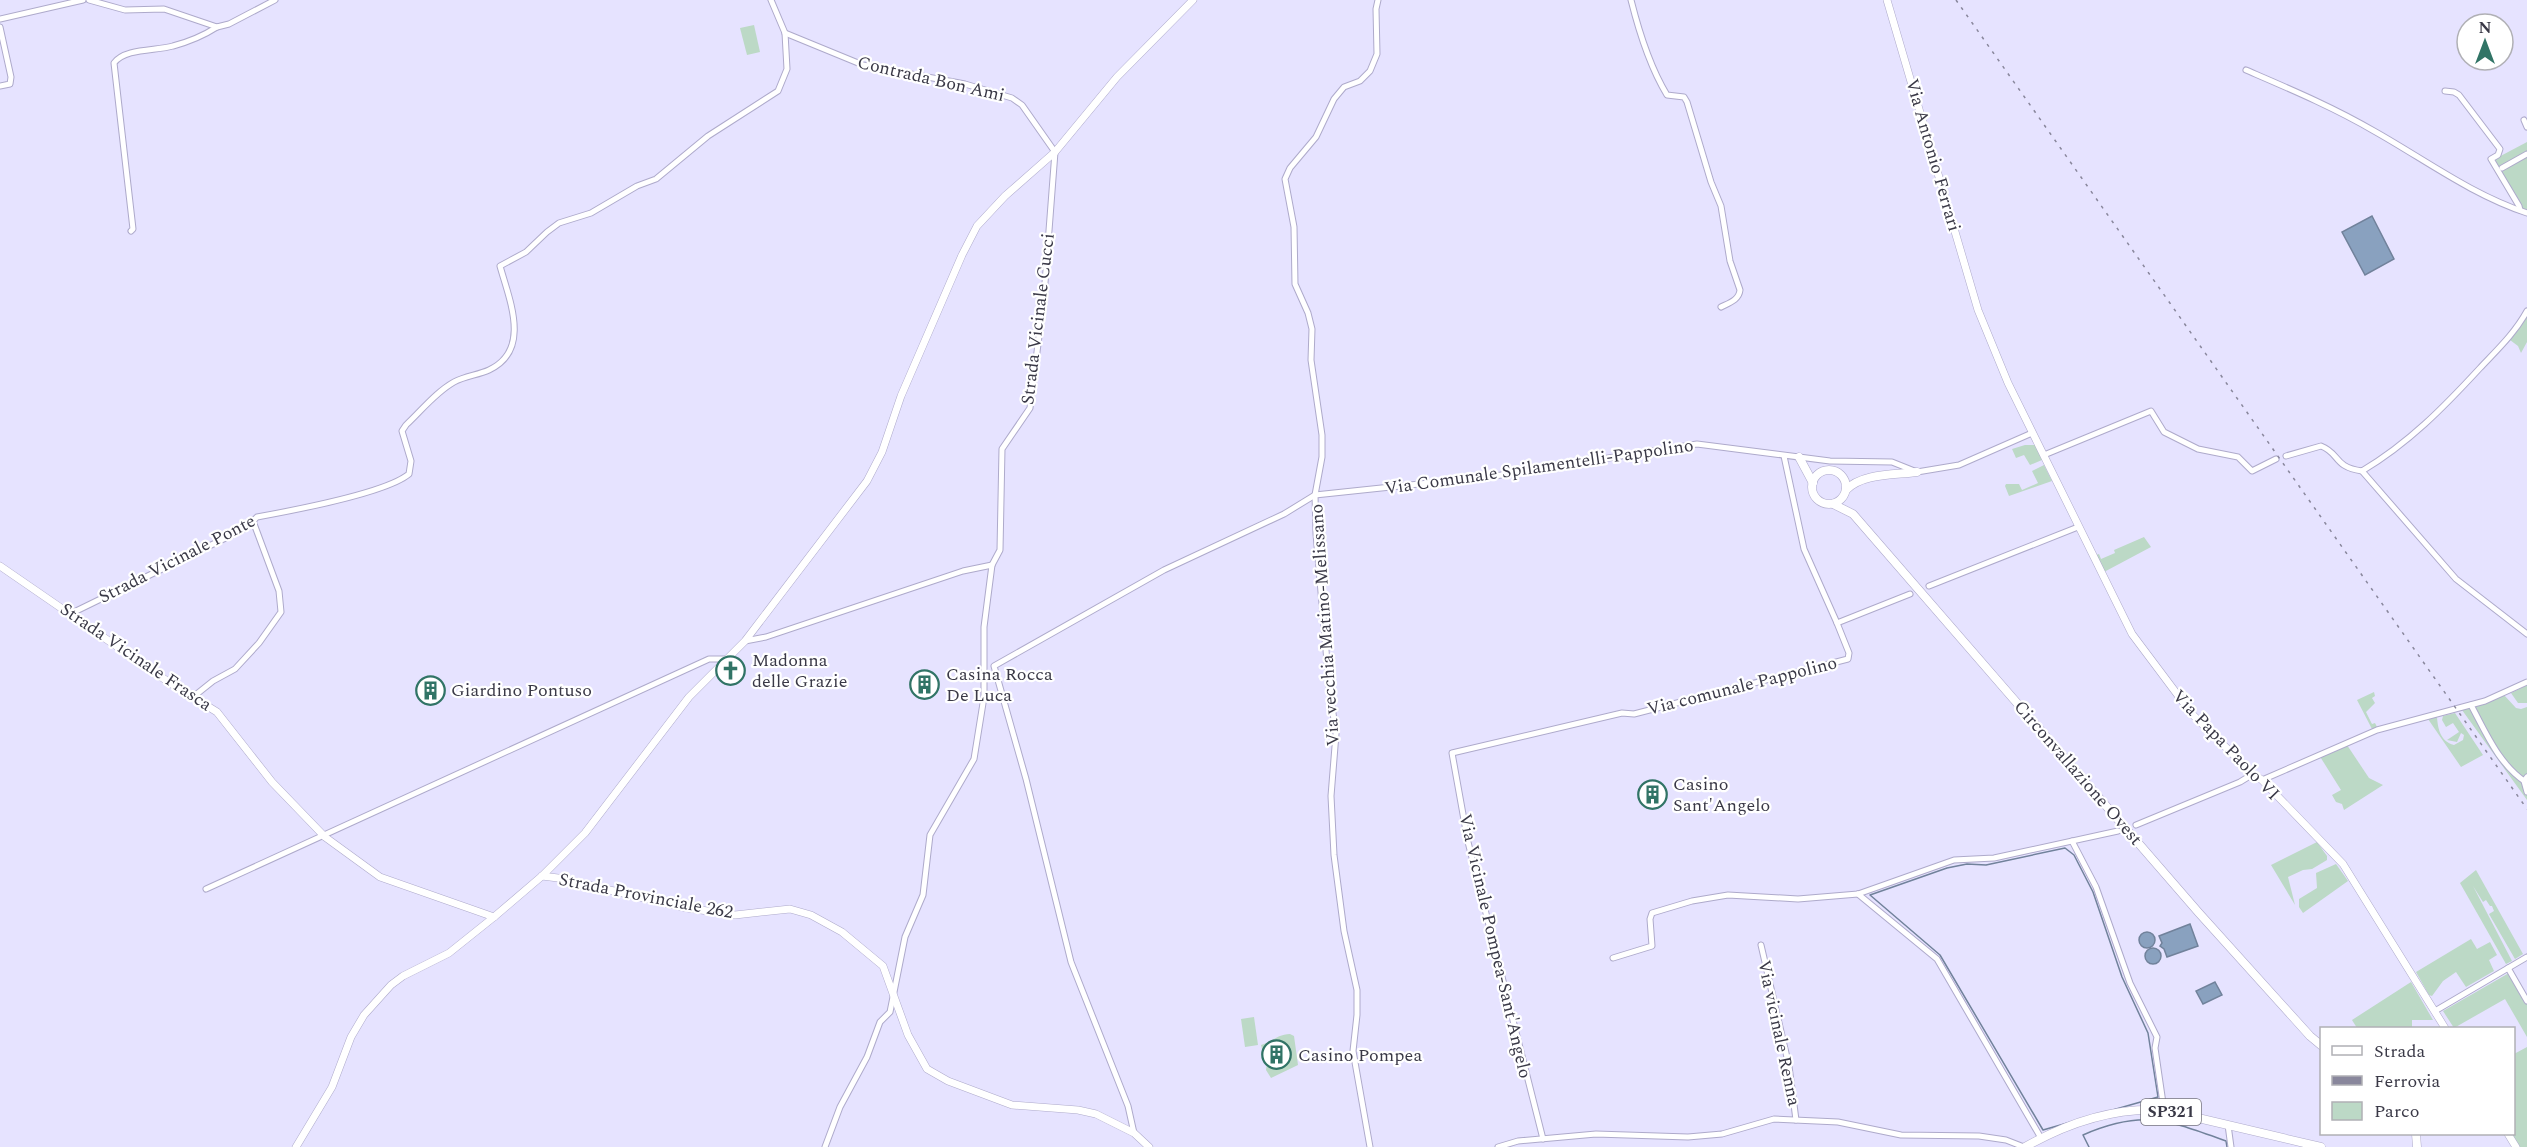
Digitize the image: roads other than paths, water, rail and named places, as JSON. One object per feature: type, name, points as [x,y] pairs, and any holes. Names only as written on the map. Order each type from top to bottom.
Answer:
[{"type":"main road","points":[[1799,458],[1813,483]]},
{"type":"main road","points":[[1804,468],[1819,474]]},
{"type":"main road","points":[[1864,480],[1844,478],[1836,471],[1830,470],[1819,474],[1812,489],[1817,499],[1833,504],[1855,482],[1917,472]]},
{"type":"main road","points":[[1844,478],[1845,493],[1853,514]]},
{"type":"main road","name":"Circonvallazione Ovest","points":[[1833,504],[1853,514],[2199,913],[2320,1044]]},
{"type":"main road","name":"SP321","points":[[2025,1147],[2041,1138],[2117,1112],[2133,1109],[2164,1110],[2321,1147]]},
{"type":"street","points":[[0,19],[83,0]]},
{"type":"street","points":[[91,0],[125,10],[164,9],[217,27]]},
{"type":"street","points":[[131,231],[133,229],[114,63],[122,57],[171,47],[204,35],[275,0]]},
{"type":"street","name":"Strada Vicinale Ponte","points":[[72,613],[246,528],[257,517],[369,491],[409,474],[411,461],[402,431],[406,425],[455,381],[497,366],[515,337],[516,322],[500,266],[526,252],[559,224],[591,213],[637,186],[656,179],[708,136],[778,91],[787,69],[786,33],[771,0]]},
{"type":"street","points":[[296,1147],[332,1087],[351,1037],[372,1005],[404,976],[448,953],[542,876],[585,833],[689,697],[745,641],[867,481],[882,452],[902,396],[962,255],[977,226],[1005,196],[1055,152],[1117,77],[1193,0]]},
{"type":"street","name":"Via vecchia Matino-Melissano","points":[[1371,1147],[1353,1051],[1357,990],[1344,932],[1334,855],[1331,796],[1336,734],[1320,596],[1315,495],[1322,457],[1322,435],[1312,370],[1312,329],[1308,313],[1295,284],[1294,227],[1285,179],[1290,168],[1316,137],[1334,99],[1344,87],[1360,81],[1370,71],[1377,54],[1376,9],[1378,0]]},
{"type":"street","points":[[1631,0],[1642,40],[1661,86],[1667,95],[1684,97],[1687,102],[1711,182],[1721,206],[1730,261],[1740,290],[1740,295],[1734,301],[1721,307]]},
{"type":"street","name":"Via Antonio Ferrari","points":[[1887,0],[1978,310]]},
{"type":"street","points":[[0,27],[11,77],[10,84],[0,86]]},
{"type":"street","name":"Contrada Bon Ami","points":[[786,33],[863,65],[955,82],[1012,98],[1022,105],[1055,152]]},
{"type":"street","points":[[2246,70],[2334,109],[2450,177],[2527,213]]},
{"type":"street","points":[[2445,91],[2459,95],[2500,149],[2498,155],[2491,159],[2520,210]]},
{"type":"street","points":[[2524,120],[2527,127]]},
{"type":"street","name":"Strada Vicinale Cucci","points":[[895,998],[905,937],[923,895],[930,835],[974,759],[984,697],[984,627],[992,565],[1000,550],[1002,449],[1030,408],[1044,296],[1055,152]]},
{"type":"street","points":[[2502,168],[2527,154]]},
{"type":"street","name":"Via Papa Paolo VI","points":[[1978,310],[2032,433],[2128,628],[2149,660],[2192,714],[2253,774],[2262,780],[2343,864],[2444,1027]]},
{"type":"street","points":[[2362,471],[2388,455],[2429,422],[2506,341],[2527,311]]},
{"type":"street","points":[[2044,455],[2151,411],[2164,432],[2198,449],[2238,457],[2252,471],[2276,459]]},
{"type":"street","points":[[1799,458],[1892,462],[1917,472],[1959,465],[2032,433]]},
{"type":"street","name":"Via Comunale Spilamentelli-Pappolino","points":[[1315,495],[1495,476],[1697,444],[1799,458]]},
{"type":"street","points":[[2286,456],[2321,446],[2326,448],[2343,466],[2362,471],[2456,579],[2527,634]]},
{"type":"street","points":[[1784,456],[1803,549],[1837,623],[1910,594]]},
{"type":"street","points":[[1134,1133],[1128,1106],[1071,962],[1029,789],[994,666],[1164,570],[1284,514],[1315,495]]},
{"type":"street","points":[[194,697],[213,681],[235,669],[259,643],[281,612],[279,591],[253,521]]},
{"type":"street","points":[[1929,586],[2078,527]]},
{"type":"street","points":[[745,641],[766,637],[963,571],[992,565]]},
{"type":"street","name":"Strada Vicinale Frasca","points":[[0,566],[217,712],[272,782],[325,837],[380,876],[494,917]]},
{"type":"street","name":"Via comunale Pappolino","points":[[1452,753],[1622,713],[1634,714],[1848,659],[1849,652],[1837,623]]},
{"type":"street","points":[[206,889],[325,837],[454,775],[709,659],[727,659]]},
{"type":"street","points":[[2262,780],[2377,730],[2470,705],[2527,682]]},
{"type":"street","points":[[2470,705],[2496,750],[2514,773],[2526,780],[2527,792]]},
{"type":"street","name":"Via Vicinale Pompea-Sant'Angelo","points":[[1452,753],[1468,842],[1543,1139]]},
{"type":"street","points":[[2136,825],[2240,782],[2253,774]]},
{"type":"street","points":[[1613,958],[1652,946],[1650,919],[1652,913],[1692,901],[1728,895],[1798,899],[1858,894],[1954,860],[1994,858],[2118,831]]},
{"type":"street","points":[[2072,841],[2096,887],[2130,983],[2157,1037],[2155,1048],[2164,1110]]},
{"type":"street","name":"Strada Provinciale 262","points":[[542,876],[687,908],[735,915],[790,909],[811,915],[842,932],[883,966],[908,1035],[927,1069],[948,1081],[1012,1105],[1078,1110],[1096,1114],[1134,1133],[1149,1147]]},
{"type":"street","points":[[1858,894],[1937,959],[2041,1138]]},
{"type":"street","name":"Via vicinale Renna","points":[[1761,945],[1789,1066],[1796,1120]]},
{"type":"street","points":[[2435,1011],[2527,957]]},
{"type":"street","points":[[2508,968],[2527,1000]]},
{"type":"street","points":[[825,1147],[840,1107],[867,1057],[880,1023],[890,1012],[895,998]]},
{"type":"street","points":[[1498,1147],[1518,1141],[1596,1134],[1688,1137],[1722,1134],[1774,1119],[1838,1122],[1901,1135],[1979,1136],[2006,1140],[2025,1147]]},
{"type":"street","points":[[2228,1125],[2231,1147]]},
{"type":"water","points":[[2372,216],[2394,259],[2365,275],[2342,232]]},
{"type":"water","points":[[2190,924],[2198,946],[2167,957],[2160,946],[2162,943],[2159,936]]},
{"type":"water","points":[[2147,932],[2153,934],[2155,940],[2153,946],[2147,948],[2141,946],[2139,940],[2141,934]]},
{"type":"water","points":[[2153,948],[2159,950],[2161,956],[2159,962],[2153,964],[2147,962],[2145,956],[2147,950]]},
{"type":"water","points":[[2215,982],[2222,995],[2203,1004],[2196,991]]},
{"type":"waterway","points":[[2065,848],[2074,855],[2093,892],[2122,977],[2148,1033],[2158,1097],[2043,1130],[1940,955],[1870,895],[1947,868],[1967,864],[1986,865],[2065,848]]},
{"type":"waterway","points":[[2089,1147],[2083,1135],[2122,1122],[2139,1120],[2171,1123],[2226,1141],[2227,1147]]},
{"type":"railway","points":[[1956,0],[2527,809]]},
{"type":"place","name":"Madonna delle Grazie","points":[[731,670]]},
{"type":"place","name":"Casina Rocca De Luca","points":[[925,684]]},
{"type":"place","name":"Giardino Pontuso","points":[[430,690]]},
{"type":"place","name":"Casino Sant'Angelo","points":[[1652,794]]},
{"type":"place","name":"Casino Pompea","points":[[1277,1055]]}]
